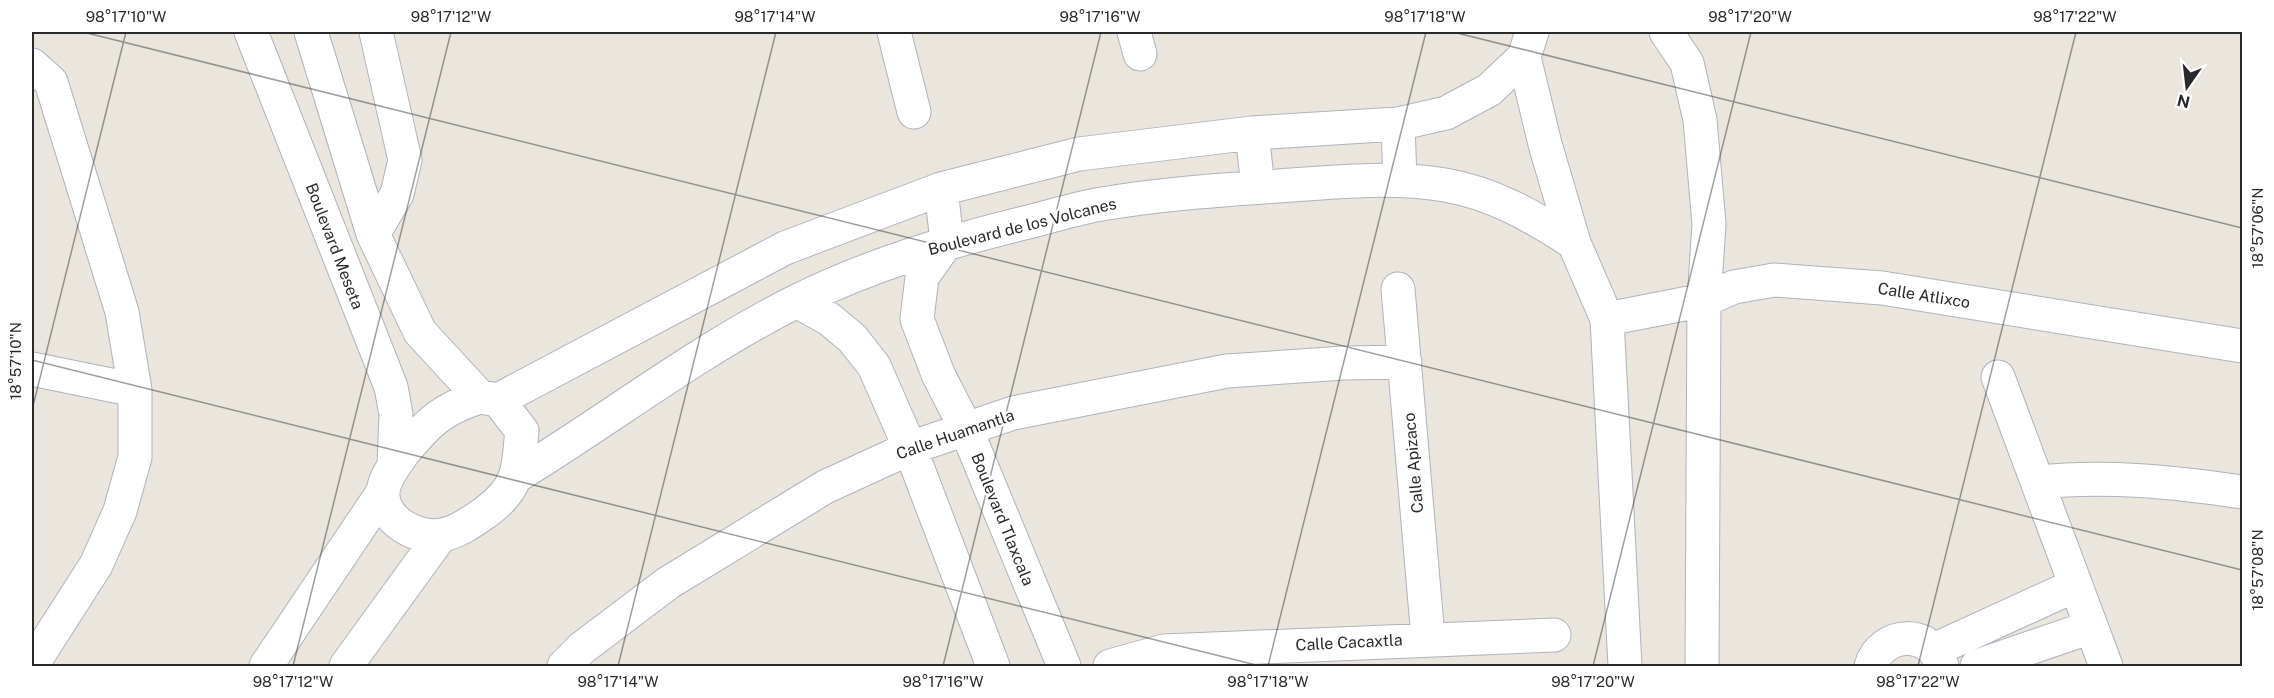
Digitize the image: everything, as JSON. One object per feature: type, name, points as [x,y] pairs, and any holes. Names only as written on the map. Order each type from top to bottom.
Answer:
[{"type":"street","name":"Boulevard Meseta","points":[[251,32],[391,387],[396,414],[389,479]]},
{"type":"street","points":[[311,32],[373,234],[420,332],[522,431],[515,477],[508,491],[492,507],[468,524],[441,536],[419,534],[399,524],[384,504],[389,479]]},
{"type":"street","points":[[373,234],[397,194],[405,160],[376,32]]},
{"type":"street","points":[[894,32],[914,112]]},
{"type":"street","points":[[1666,32],[1689,47],[1700,120],[1709,224],[1704,300],[1702,666]]},
{"type":"street","points":[[266,666],[421,432],[442,411],[489,398],[785,248],[941,189],[1079,154],[1252,133],[1398,124],[1454,109],[1489,90],[1528,44]]},
{"type":"street","points":[[1528,44],[1574,243],[1607,319],[1625,666]]},
{"type":"street","points":[[32,65],[51,82],[122,312],[135,390],[135,457],[120,511],[96,565],[42,660]]},
{"type":"street","points":[[1398,124],[1400,180]]},
{"type":"street","points":[[1252,133],[1258,187]]},
{"type":"street","name":"Boulevard de los Volcanes","points":[[515,477],[574,441],[712,346],[797,301],[896,260],[947,242],[1101,204],[1258,187],[1400,180],[1447,185],[1492,198],[1535,218],[1574,243]]},
{"type":"street","points":[[941,189],[947,242]]},
{"type":"street","name":"Boulevard Tlaxcala","points":[[947,242],[922,277],[917,319],[938,374],[966,429],[1064,666]]},
{"type":"street","name":"Calle Atlixco","points":[[1607,319],[1704,300],[1734,287],[1774,279],[1882,288],[2242,346]]},
{"type":"street","name":"Calle Apizaco","points":[[1398,289],[1428,638]]},
{"type":"street","points":[[797,301],[829,319],[852,338],[874,366],[910,448],[993,666]]},
{"type":"street","name":"Calle Huamantla","points":[[564,666],[582,648],[668,583],[825,487],[910,448],[1013,413],[1227,371],[1344,363],[1405,362]]},
{"type":"street","points":[[32,369],[135,390]]},
{"type":"street","points":[[1998,377],[2106,666]]},
{"type":"street","points":[[2038,482],[2076,478],[2134,480],[2242,492]]},
{"type":"street","points":[[346,666],[441,536]]},
{"type":"street","points":[[1869,666],[1876,654],[1893,640],[1915,639],[1938,658],[2076,585]]},
{"type":"street","points":[[1977,666],[2091,627]]},
{"type":"street","name":"Calle Cacaxtla","points":[[1110,666],[1163,658],[1428,638],[1554,635]]}]
